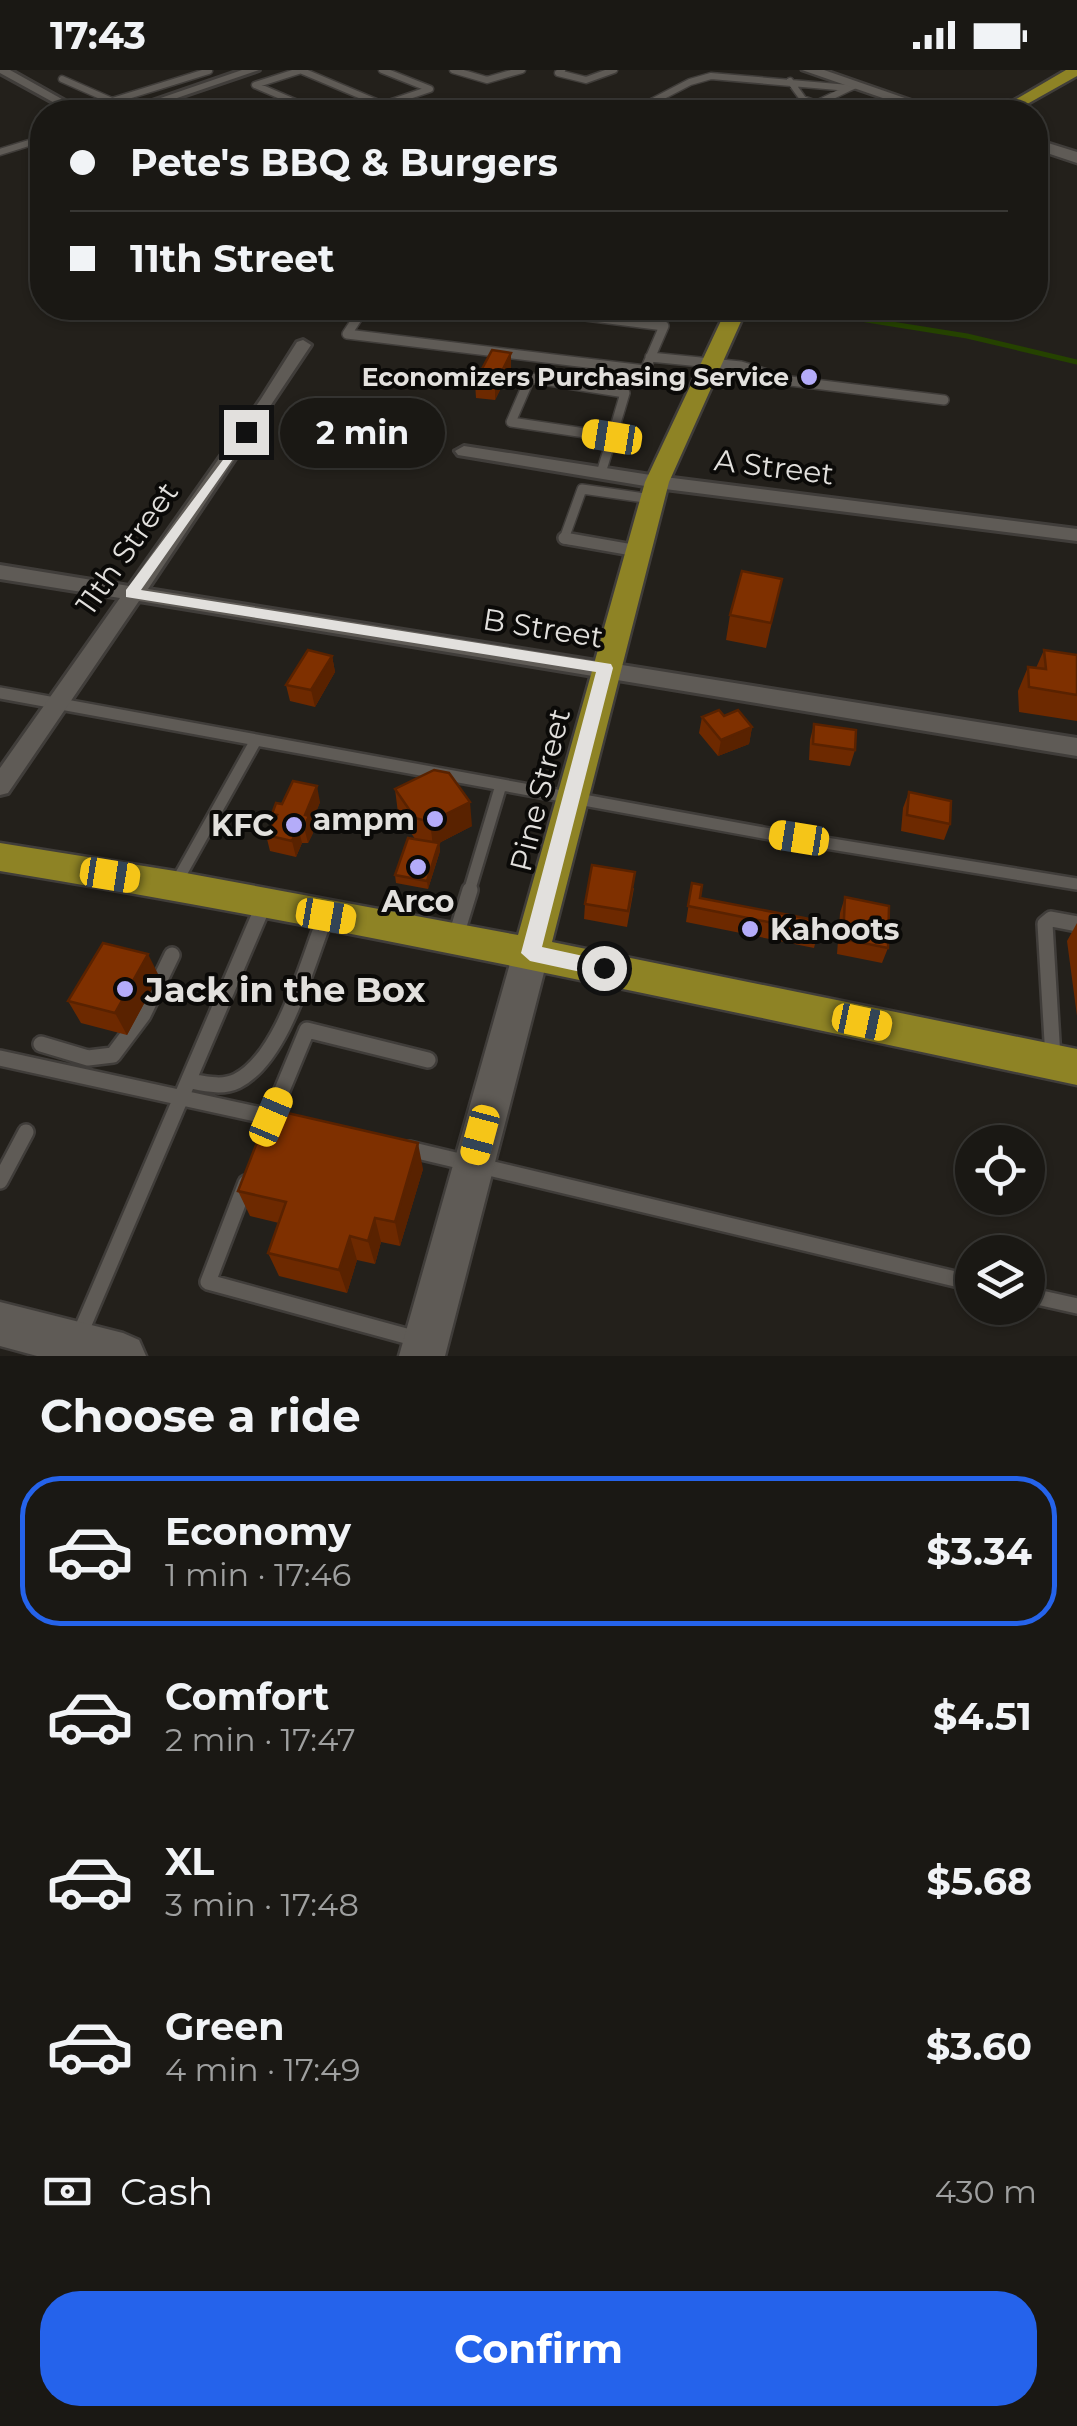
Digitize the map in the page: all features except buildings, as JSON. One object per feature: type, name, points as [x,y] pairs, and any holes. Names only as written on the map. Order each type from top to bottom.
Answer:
[{"type":"main road","points":[[1023,100],[1077,70]]},
{"type":"main road","name":"Pine Street","points":[[530,953],[655,491],[730,320]]},
{"type":"main road","points":[[0,857],[175,885],[530,953],[1065,1064]]},
{"type":"street","points":[[2,70],[57,100]]},
{"type":"street","points":[[162,100],[253,70]]},
{"type":"street","points":[[810,70],[897,100]]},
{"type":"street","points":[[1048,148],[1077,158]]},
{"type":"street","name":"11th Street","points":[[0,786],[269,400],[303,345]]},
{"type":"street","name":"A Street","points":[[464,452],[601,473],[655,491],[1077,535]]},
{"type":"street","name":"B Street","points":[[0,572],[1077,748]]},
{"type":"street","points":[[424,1348],[530,953]]},
{"type":"street","points":[[0,1324],[124,1356]]},
{"type":"lane","points":[[291,100],[255,84],[301,70],[369,100]]},
{"type":"lane","points":[[382,70],[430,89],[400,100]]},
{"type":"lane","points":[[453,70],[487,80],[522,70]]},
{"type":"lane","points":[[562,70],[558,73],[581,82],[614,70]]},
{"type":"lane","points":[[115,100],[211,71],[226,79]]},
{"type":"lane","points":[[654,100],[711,76],[852,87]]},
{"type":"lane","points":[[62,79],[110,100]]},
{"type":"lane","points":[[790,80],[806,100]]},
{"type":"lane","points":[[824,100],[852,87]]},
{"type":"lane","points":[[0,152],[30,143]]},
{"type":"lane","points":[[356,320],[346,334],[644,370],[664,326],[617,320]]},
{"type":"lane","points":[[650,357],[772,371],[790,381],[944,400]]},
{"type":"lane","points":[[601,473],[626,392],[530,378],[511,422],[612,437]]},
{"type":"lane","points":[[638,551],[564,539],[582,489],[655,491]]},
{"type":"lane","points":[[0,693],[255,742],[1077,884]]},
{"type":"lane","points":[[175,885],[255,742]]},
{"type":"lane","points":[[454,939],[501,785]]},
{"type":"lane","points":[[76,1344],[264,904]]},
{"type":"lane","points":[[191,1081],[218,1086],[234,1082],[265,1059],[326,916]]},
{"type":"lane","points":[[1065,1064],[1045,924],[1051,919],[1077,924]]},
{"type":"lane","points":[[41,1044],[100,1060],[113,1056],[136,1027],[172,955]]},
{"type":"lane","points":[[264,1135],[307,1030],[428,1060]]},
{"type":"lane","points":[[0,1058],[289,1121]]},
{"type":"lane","points":[[0,1181],[26,1132]]},
{"type":"lane","points":[[399,1146],[955,1279]]},
{"type":"lane","points":[[250,1172],[208,1282],[424,1348]]},
{"type":"lane","points":[[1045,1299],[1077,1306]]},
{"type":"waterway","points":[[867,320],[967,336],[1077,362]]},
{"type":"place","name":"Economizers Purchasing Service","points":[[809,377]]},
{"type":"place","name":"ampm","points":[[435,819]]},
{"type":"place","name":"KFC","points":[[294,825]]},
{"type":"place","name":"Arco","points":[[418,867]]},
{"type":"place","name":"Kahoots","points":[[750,929]]},
{"type":"place","name":"Jack in the Box","points":[[125,989]]},
{"type":"route","points":[[246,432],[131,594],[605,668],[530,953],[604,968]]}]
